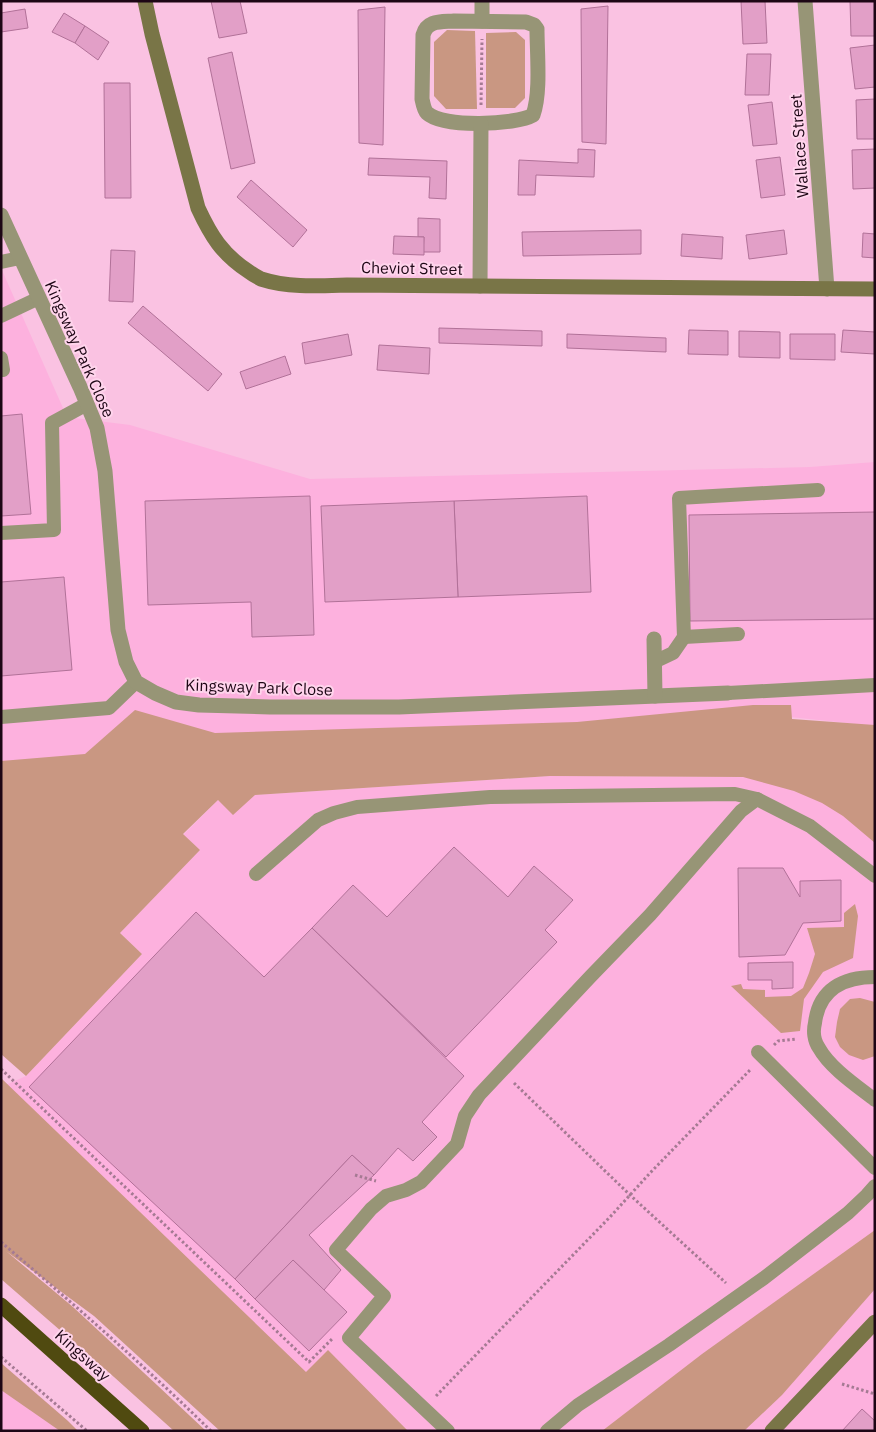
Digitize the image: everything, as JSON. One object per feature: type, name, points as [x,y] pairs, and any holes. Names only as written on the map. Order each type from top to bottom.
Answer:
[{"type":"highway","name":"Kingsway","points":[[1,1305],[142,1431]]},
{"type":"street","name":"Cheviot Street","points":[[145,1],[198,208],[218,246],[232,259],[260,278],[304,286],[875,289]]},
{"type":"street","points":[[482,1],[482,21]]},
{"type":"street","name":"Wallace Street","points":[[805,1],[827,289]]},
{"type":"street","points":[[482,21],[526,22],[534,25],[537,29],[537,105],[533,115],[527,119],[481,124],[463,123],[442,120],[427,113],[424,107],[422,99],[424,29],[429,24],[438,22],[482,21]]},
{"type":"street","points":[[480,286],[481,124]]},
{"type":"street","name":"Kingsway Park Close","points":[[1,215],[97,428],[104,471],[118,630],[126,662],[136,682],[176,702],[199,705],[399,707],[728,693]]},
{"type":"street","points":[[654,639],[655,696]]},
{"type":"street","points":[[772,1431],[875,1322]]},
{"type":"lane","points":[[1,262],[20,258]]},
{"type":"lane","points":[[1,316],[39,298]]},
{"type":"lane","points":[[1,358],[3,370],[1,370]]},
{"type":"lane","points":[[1,533],[54,530],[52,422],[87,404]]},
{"type":"lane","points":[[654,662],[672,653],[684,637],[679,498],[818,490]]},
{"type":"lane","points":[[684,637],[738,634]]},
{"type":"lane","points":[[1,717],[109,708],[136,682]]},
{"type":"lane","points":[[728,693],[875,685]]},
{"type":"lane","points":[[256,874],[318,820],[334,813],[357,807],[490,797],[735,794],[757,798],[810,826],[875,876]]},
{"type":"lane","points":[[448,1431],[349,1338],[384,1296],[336,1250],[371,1209],[386,1196],[406,1190],[421,1182],[457,1144],[465,1116],[479,1095],[650,915],[740,810],[757,798]]},
{"type":"lane","points":[[875,977],[850,980],[830,990],[818,1008],[814,1029],[817,1046],[823,1055],[875,1100]]},
{"type":"lane","points":[[761,1054],[875,1168]]},
{"type":"lane","points":[[547,1431],[578,1405],[740,1295],[848,1212],[875,1186]]},
{"type":"path","points":[[481,124],[482,21]]},
{"type":"path","points":[[424,1408],[630,1195],[761,1054],[778,1041],[814,1037]]},
{"type":"path","points":[[1,1069],[309,1362],[337,1333],[349,1338]]},
{"type":"path","points":[[502,1072],[630,1195],[740,1295]]},
{"type":"path","points":[[355,1175],[374,1181],[382,1179]]},
{"type":"path","points":[[1,1242],[82,1311],[211,1431]]},
{"type":"path","points":[[1,1357],[87,1431]]},
{"type":"path","points":[[823,1378],[875,1394]]},
{"type":"shaded area","points":[[447,30],[475,31],[477,109],[446,109],[434,96],[434,42]]},
{"type":"shaded area","points":[[516,32],[525,40],[525,98],[515,108],[486,108],[486,33]]},
{"type":"shaded area","points":[[1,268],[67,417],[130,425],[310,479],[810,467],[875,462],[875,726],[723,710],[462,735],[1,764]]},
{"type":"shaded area","points":[[753,705],[791,705],[792,719],[875,725],[875,843],[843,816],[822,803],[794,791],[743,777],[550,776],[255,795],[233,815],[218,800],[183,834],[200,850],[120,933],[142,954],[26,1076],[1,1054],[1,761],[85,754],[135,710],[215,733],[577,722]]},
{"type":"shaded area","points":[[550,776],[875,778],[875,1431],[262,1431],[1,1087],[26,1076],[142,954],[120,933],[200,850],[183,835],[218,800],[233,814],[255,795]]},
{"type":"shaded area","points":[[855,904],[858,916],[853,958],[823,972],[804,999],[800,1031],[781,1033],[731,986],[741,984],[743,989],[765,990],[765,997],[791,996],[803,988],[815,954],[807,928],[844,927],[844,913]]},
{"type":"shaded area","points":[[860,998],[875,1002],[875,1056],[863,1060],[849,1055],[840,1047],[835,1037],[840,1009],[850,999]]},
{"type":"shaded area","points":[[1,1078],[306,1372],[328,1350],[408,1431],[220,1431],[94,1316],[6,1251],[73,1307],[206,1431],[174,1431],[1,1279]]},
{"type":"shaded area","points":[[875,1230],[875,1289],[782,1395],[744,1431],[602,1431],[702,1354]]},
{"type":"shaded area","points":[[1,1363],[68,1421],[78,1431],[1,1431]]},
{"type":"shaded area","points":[[1,1363],[78,1431],[60,1431],[1,1390]]},
{"type":"building","points":[[211,1],[240,1],[247,33],[219,38]]},
{"type":"building","points":[[741,1],[765,1],[767,43],[743,44]]},
{"type":"building","points":[[850,1],[875,1],[875,36],[851,36]]},
{"type":"building","points":[[608,6],[606,144],[582,142],[581,9]]},
{"type":"building","points":[[385,7],[383,145],[359,143],[358,10]]},
{"type":"building","points":[[25,9],[28,28],[1,32],[1,13]]},
{"type":"building","points":[[64,13],[85,26],[75,43],[52,32]]},
{"type":"building","points":[[85,26],[109,42],[98,60],[75,43]]},
{"type":"building","points":[[875,45],[875,87],[855,89],[850,48]]},
{"type":"building","points":[[232,52],[255,163],[231,169],[208,58]]},
{"type":"building","points":[[747,54],[771,54],[769,95],[745,95]]},
{"type":"building","points":[[104,83],[130,83],[131,198],[105,198]]},
{"type":"building","points":[[875,99],[875,139],[857,139],[856,100]]},
{"type":"building","points":[[772,102],[777,144],[753,146],[748,105]]},
{"type":"building","points":[[578,149],[595,150],[594,177],[536,175],[535,195],[518,195],[519,160],[578,163]]},
{"type":"building","points":[[875,149],[875,188],[853,189],[852,150]]},
{"type":"building","points":[[780,157],[785,195],[761,198],[756,160]]},
{"type":"building","points":[[369,158],[447,161],[446,199],[429,198],[430,177],[368,175]]},
{"type":"building","points":[[251,180],[307,230],[293,247],[237,197]]},
{"type":"building","points":[[418,218],[440,219],[440,252],[423,252],[424,237],[418,237]]},
{"type":"building","points":[[641,230],[641,254],[523,256],[522,232]]},
{"type":"building","points":[[784,230],[787,254],[749,259],[746,235]]},
{"type":"building","points":[[863,233],[875,234],[875,258],[862,257]]},
{"type":"building","points":[[682,234],[723,237],[722,259],[681,256]]},
{"type":"building","points":[[394,236],[424,237],[424,255],[393,254]]},
{"type":"building","points":[[111,250],[135,251],[133,302],[109,301]]},
{"type":"building","points":[[143,306],[222,374],[208,391],[128,323]]},
{"type":"building","points":[[439,328],[542,331],[542,346],[439,343]]},
{"type":"building","points":[[689,330],[728,331],[728,355],[688,354]]},
{"type":"building","points":[[843,330],[875,332],[875,354],[841,352]]},
{"type":"building","points":[[739,331],[780,332],[780,358],[739,357]]},
{"type":"building","points":[[348,334],[352,355],[305,364],[302,343]]},
{"type":"building","points":[[567,334],[666,338],[666,352],[567,348]]},
{"type":"building","points":[[790,334],[835,334],[835,360],[790,359]]},
{"type":"building","points":[[379,345],[430,348],[429,374],[377,370]]},
{"type":"building","points":[[285,356],[291,374],[246,389],[240,372]]},
{"type":"building","points":[[22,414],[31,514],[1,516],[1,416]]},
{"type":"building","points":[[310,496],[314,635],[252,637],[251,602],[148,605],[145,501]]},
{"type":"building","points":[[587,496],[591,592],[458,597],[454,501]]},
{"type":"building","points":[[454,501],[458,597],[325,602],[321,506]]},
{"type":"building","points":[[875,512],[875,619],[690,621],[689,515]]},
{"type":"building","points":[[64,577],[72,670],[1,676],[1,582]]},
{"type":"building","points":[[454,847],[508,897],[534,866],[573,900],[545,930],[557,942],[446,1057],[312,928],[353,885],[387,917]]},
{"type":"building","points":[[738,868],[783,868],[800,897],[800,881],[841,880],[841,921],[803,923],[785,955],[739,957]]},
{"type":"building","points":[[196,912],[264,977],[312,928],[464,1076],[422,1122],[437,1137],[413,1161],[398,1148],[374,1175],[352,1155],[235,1279],[29,1087]]},
{"type":"building","points":[[793,962],[793,988],[772,989],[772,980],[748,980],[748,963]]},
{"type":"building","points":[[352,1155],[374,1175],[309,1235],[341,1270],[324,1290],[293,1260],[255,1299],[235,1279]]},
{"type":"building","points":[[293,1260],[347,1312],[309,1351],[255,1299]]},
{"type":"building","points":[[862,1409],[875,1421],[875,1431],[842,1431]]}]
